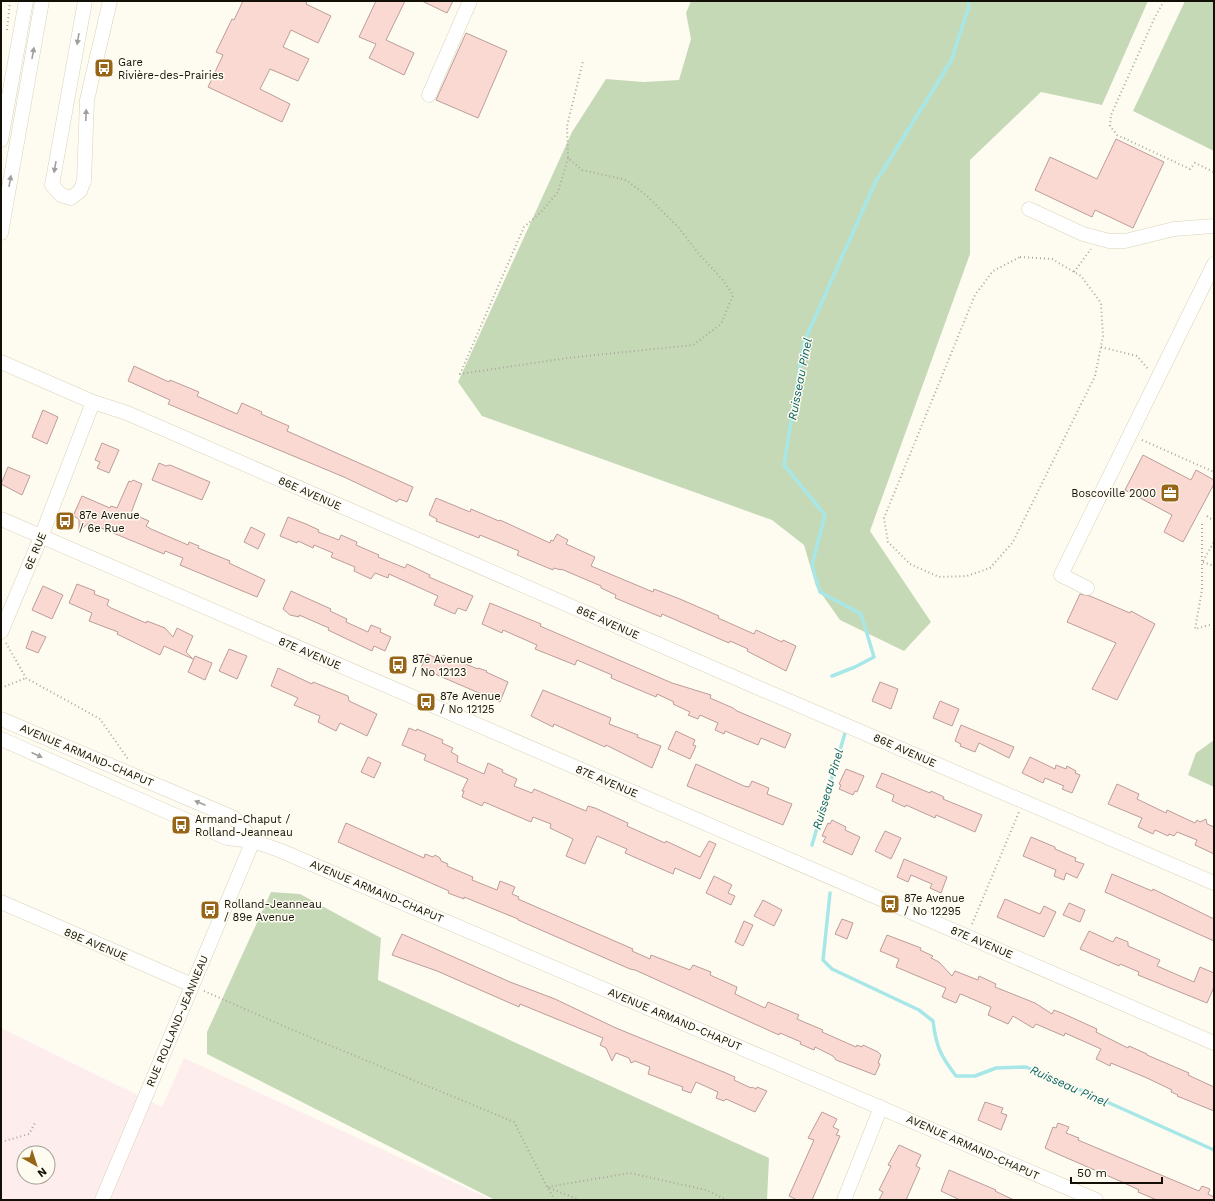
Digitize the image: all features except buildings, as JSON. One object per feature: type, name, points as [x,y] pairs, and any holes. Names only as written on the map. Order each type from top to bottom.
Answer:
[{"type":"street","points":[[1,140],[26,1]]},
{"type":"street","points":[[1,233],[42,1]]},
{"type":"street","points":[[85,1],[52,185],[61,195],[70,198],[80,191],[84,181],[87,100],[110,1]]},
{"type":"street","points":[[429,95],[470,1]]},
{"type":"street","points":[[1029,209],[1083,234],[1109,241],[1125,241],[1174,229],[1214,226]]},
{"type":"street","points":[[1087,588],[1061,575],[1214,264]]},
{"type":"street","name":"86E AVENUE","points":[[1,362],[93,402],[135,416],[1023,802],[1214,883]]},
{"type":"street","name":"6E RUE","points":[[3,636],[93,402]]},
{"type":"street","name":"87E AVENUE","points":[[1,519],[1214,1043]]},
{"type":"street","name":"AVENUE ARMAND-CHAPUT","points":[[1,718],[234,818],[253,841]]},
{"type":"street","name":"AVENUE ARMAND-CHAPUT","points":[[1,739],[227,838],[253,841],[286,852],[1096,1200]]},
{"type":"street","name":"RUE ROLLAND-JEANNEAU","points":[[102,1200],[253,841]]},
{"type":"street","name":"89E AVENUE","points":[[1,902],[192,985]]},
{"type":"street","points":[[844,1200],[881,1107]]},
{"type":"path","points":[[1164,1],[1155,17],[1111,115],[1110,126],[1117,134],[1190,169],[1195,163],[1214,172]]},
{"type":"path","points":[[568,158],[582,170],[626,180],[646,195],[679,228],[698,253],[722,278],[733,295],[721,324],[693,345],[567,358],[460,374],[524,227],[541,212],[558,192],[568,158],[567,126],[583,61]]},
{"type":"path","points":[[1074,272],[1100,238]]},
{"type":"path","points":[[1020,258],[1052,259],[1074,272],[1081,276],[1101,303],[1103,336],[1095,376],[1013,542],[990,568],[967,576],[939,577],[910,564],[888,542],[884,518],[975,295],[993,271],[1020,258]]},
{"type":"path","points":[[1101,347],[1137,356],[1157,380]]},
{"type":"path","points":[[1130,435],[1214,472]]},
{"type":"path","points":[[1207,516],[1214,522]]},
{"type":"path","points":[[1202,524],[1202,590],[1195,628],[1210,625]]},
{"type":"path","points":[[1203,562],[1214,542]]},
{"type":"path","points":[[1203,562],[1214,566]]},
{"type":"path","points":[[3,636],[26,678],[100,719],[129,760]]},
{"type":"path","points":[[1,688],[26,678]]},
{"type":"path","points":[[967,936],[1023,802]]},
{"type":"path","points":[[192,985],[288,1028],[514,1122],[555,1200]]},
{"type":"path","points":[[1,1142],[29,1134],[36,1121]]},
{"type":"path","points":[[547,1187],[630,1174],[706,1190],[727,1200]]},
{"type":"path","points":[[547,1187],[580,1200]]},
{"type":"shaded area","points":[[1,1028],[162,1107],[184,1058],[492,1200],[1,1200]]},
{"type":"green space","points":[[691,1],[1148,1],[1102,105],[1041,92],[970,160],[970,254],[870,531],[931,622],[904,651],[840,620],[816,586],[804,545],[772,520],[482,416],[458,382],[572,132],[606,79],[643,82],[679,80],[691,39],[686,13]]},
{"type":"green space","points":[[1185,1],[1214,1],[1214,151],[1133,111]]},
{"type":"green space","points":[[1214,740],[1214,787],[1188,775],[1196,753]]},
{"type":"green space","points":[[271,892],[300,894],[381,938],[378,980],[769,1158],[767,1200],[495,1200],[207,1054],[207,1032]]},
{"type":"waterway","name":"Ruisseau Pinel","points":[[832,676],[855,667],[874,657],[861,614],[820,592],[812,565],[825,515],[784,465],[804,342],[875,183],[951,61],[969,6],[968,1]]},
{"type":"waterway","name":"Ruisseau Pinel","points":[[812,845],[845,733]]},
{"type":"waterway","name":"Ruisseau Pinel","points":[[830,893],[823,960],[832,969],[919,1010],[933,1021],[937,1044],[946,1062],[956,1076],[975,1076],[996,1068],[1026,1067],[1214,1150]]},
{"type":"place","name":"Gare Rivière-des-Prairies","points":[[104,68]]},
{"type":"place","name":"Boscoville 2000","points":[[1170,493]]},
{"type":"place","name":"87e Avenue / 6e Rue","points":[[65,521]]},
{"type":"place","name":"87e Avenue / No 12123","points":[[398,665]]},
{"type":"place","name":"87e Avenue / No 12125","points":[[426,702]]},
{"type":"place","name":"Armand-Chaput / Rolland-Jeanneau","points":[[181,825]]},
{"type":"place","name":"87e Avenue / No 12295","points":[[890,904]]},
{"type":"place","name":"Rolland-Jeanneau / 89e Avenue","points":[[210,910]]}]
